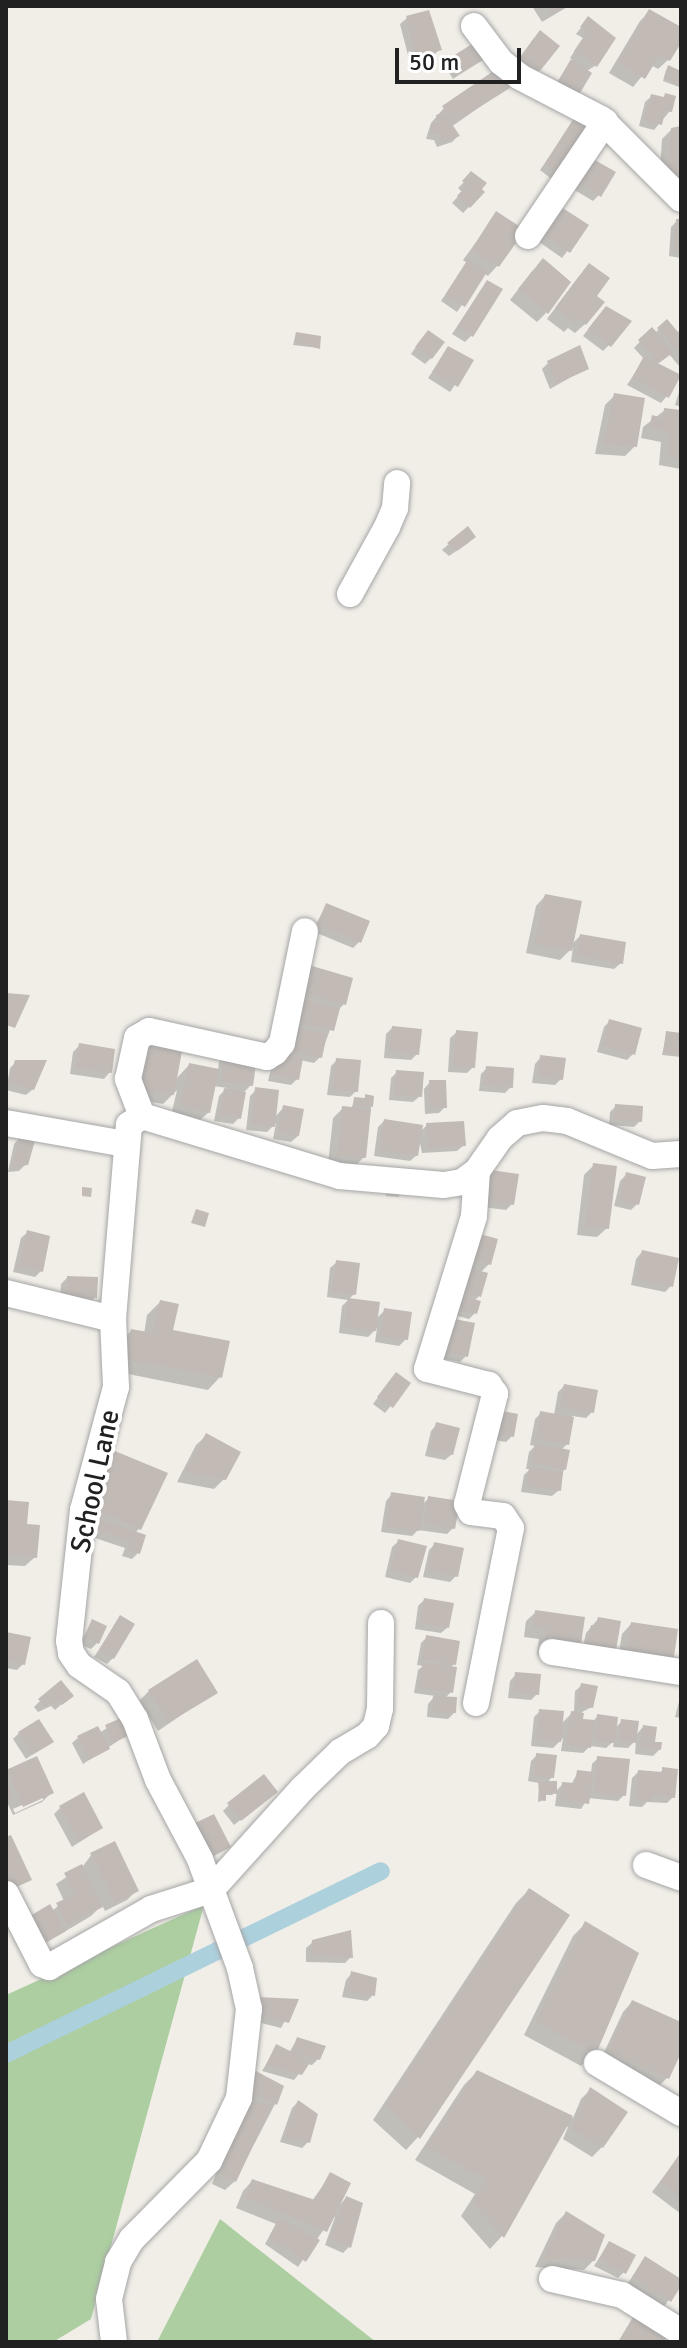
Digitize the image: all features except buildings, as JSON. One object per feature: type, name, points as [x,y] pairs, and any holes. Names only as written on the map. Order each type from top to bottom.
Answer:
[{"type":"street","points":[[474,26],[501,62],[520,77],[605,122],[681,199]]},
{"type":"street","points":[[528,236],[605,122]]},
{"type":"street","points":[[350,594],[387,527],[395,508],[397,483]]},
{"type":"street","points":[[305,931],[282,1043],[275,1052],[267,1057],[149,1031],[137,1038],[128,1079],[142,1116],[339,1176],[444,1185],[462,1182],[477,1171],[500,1138],[517,1123],[543,1118],[567,1121],[652,1156],[681,1154]]},
{"type":"street","name":"School Lane","points":[[114,2342],[109,2299],[118,2262],[132,2239],[209,2161],[242,2087],[249,2009],[240,1968],[200,1859],[158,1780],[135,1719],[118,1692],[79,1665],[71,1653],[70,1607],[83,1510],[116,1387],[113,1319],[125,1144],[129,1125],[142,1116]]},
{"type":"street","points":[[6,1123],[125,1144]]},
{"type":"street","points":[[476,1703],[511,1528],[503,1516],[471,1512],[467,1504],[495,1394],[489,1385],[427,1369],[474,1216],[477,1171]]},
{"type":"street","points":[[6,1293],[113,1319]]},
{"type":"street","points":[[6,1894],[42,1964],[49,1967],[151,1909],[211,1890],[303,1788],[340,1752],[367,1736],[376,1726],[380,1709],[381,1623]]},
{"type":"street","points":[[552,1652],[681,1672]]},
{"type":"street","points":[[646,1865],[681,1878]]},
{"type":"street","points":[[597,2063],[681,2113]]},
{"type":"street","points":[[552,2279],[622,2295],[681,2332]]},
{"type":"green space","points":[[204,1905],[91,2319],[53,2342],[6,2342],[6,1995]]},
{"type":"green space","points":[[220,2219],[376,2342],[157,2342]]},
{"type":"waterway","points":[[6,2054],[381,1871]]}]
